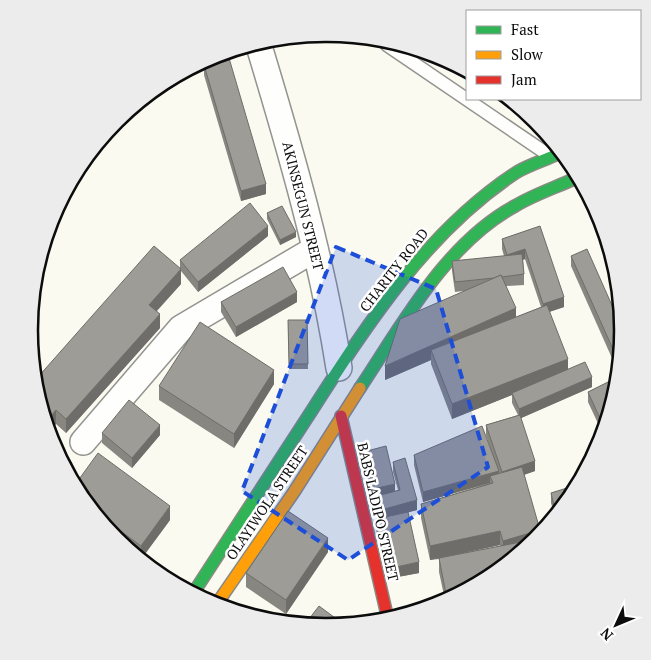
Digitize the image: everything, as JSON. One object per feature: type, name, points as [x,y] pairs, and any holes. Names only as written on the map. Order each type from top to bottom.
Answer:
[{"type":"street","name":"AKINSEGUN STREET","points":[[260,50],[295,167],[339,368]]},
{"type":"street","name":"CHARITY ROAD","points":[[197,587],[339,368],[420,256],[450,225],[508,177],[554,155]]},
{"type":"street","points":[[341,416],[434,276],[462,247],[514,206],[571,180]]},
{"type":"street","points":[[83,442],[181,328],[314,249]]},
{"type":"street","name":"OLAYIWOLA STREET","points":[[221,598],[294,492],[341,416]]},
{"type":"street","name":"BABS LADIPO STREET","points":[[341,416],[386,611]]},
{"type":"lane","points":[[394,51],[466,98]]},
{"type":"lane","points":[[470,100],[554,155]]},
{"type":"highlighted area","points":[[336,247],[436,289],[488,467],[348,560],[242,491]]},
{"type":"building","points":[[229,58],[266,184],[241,191],[205,69]]},
{"type":"building","points":[[250,203],[268,226],[198,282],[180,260]]},
{"type":"building","points":[[282,206],[296,232],[280,240],[267,213]]},
{"type":"building","points":[[540,226],[564,297],[543,304],[525,249],[507,255],[502,239]]},
{"type":"building","points":[[154,246],[181,269],[149,305],[160,314],[66,419],[56,410],[51,416],[41,374]]},
{"type":"building","points":[[587,249],[613,307],[613,349],[571,256]]},
{"type":"building","points":[[522,254],[524,274],[502,277],[501,275],[494,278],[455,282],[452,261]]},
{"type":"building","points":[[283,267],[297,292],[236,327],[221,302]]},
{"type":"building","points":[[501,275],[516,308],[385,366],[400,319]]},
{"type":"building","points":[[547,305],[568,359],[452,404],[431,350]]},
{"type":"building","points":[[288,320],[307,320],[308,364],[289,364]]},
{"type":"building","points":[[200,322],[274,370],[234,434],[159,386]]},
{"type":"building","points":[[585,362],[592,377],[519,409],[512,393]]},
{"type":"building","points":[[609,382],[600,418],[588,392]]},
{"type":"building","points":[[129,400],[160,425],[132,458],[102,433]]},
{"type":"building","points":[[520,415],[535,461],[502,472],[486,425]]},
{"type":"building","points":[[482,426],[499,471],[423,492],[414,455]]},
{"type":"building","points":[[386,446],[395,484],[373,489],[363,452]]},
{"type":"building","points":[[98,453],[170,506],[141,546],[109,520],[79,479]]},
{"type":"building","points":[[405,458],[417,500],[381,510],[377,496],[400,490],[393,462]]},
{"type":"building","points":[[522,467],[538,524],[530,533],[503,541],[500,531],[430,546],[421,504],[493,483],[490,476]]},
{"type":"building","points":[[566,488],[554,505],[551,493]]},
{"type":"building","points":[[288,511],[328,538],[286,600],[246,573]]},
{"type":"building","points":[[408,512],[419,562],[387,569],[376,519]]},
{"type":"building","points":[[520,542],[486,569],[446,592],[439,558]]},
{"type":"building","points":[[319,606],[335,618],[326,618],[310,617]]},
{"type":"traffic: fast","points":[[197,587],[351,350],[425,252],[484,196],[517,172],[554,156]]},
{"type":"traffic: fast","points":[[360,388],[427,287],[468,241],[490,222],[515,206],[571,180]]},
{"type":"traffic: slow","points":[[221,598],[294,492],[360,388]]},
{"type":"traffic: jam","points":[[341,416],[386,611]]}]
